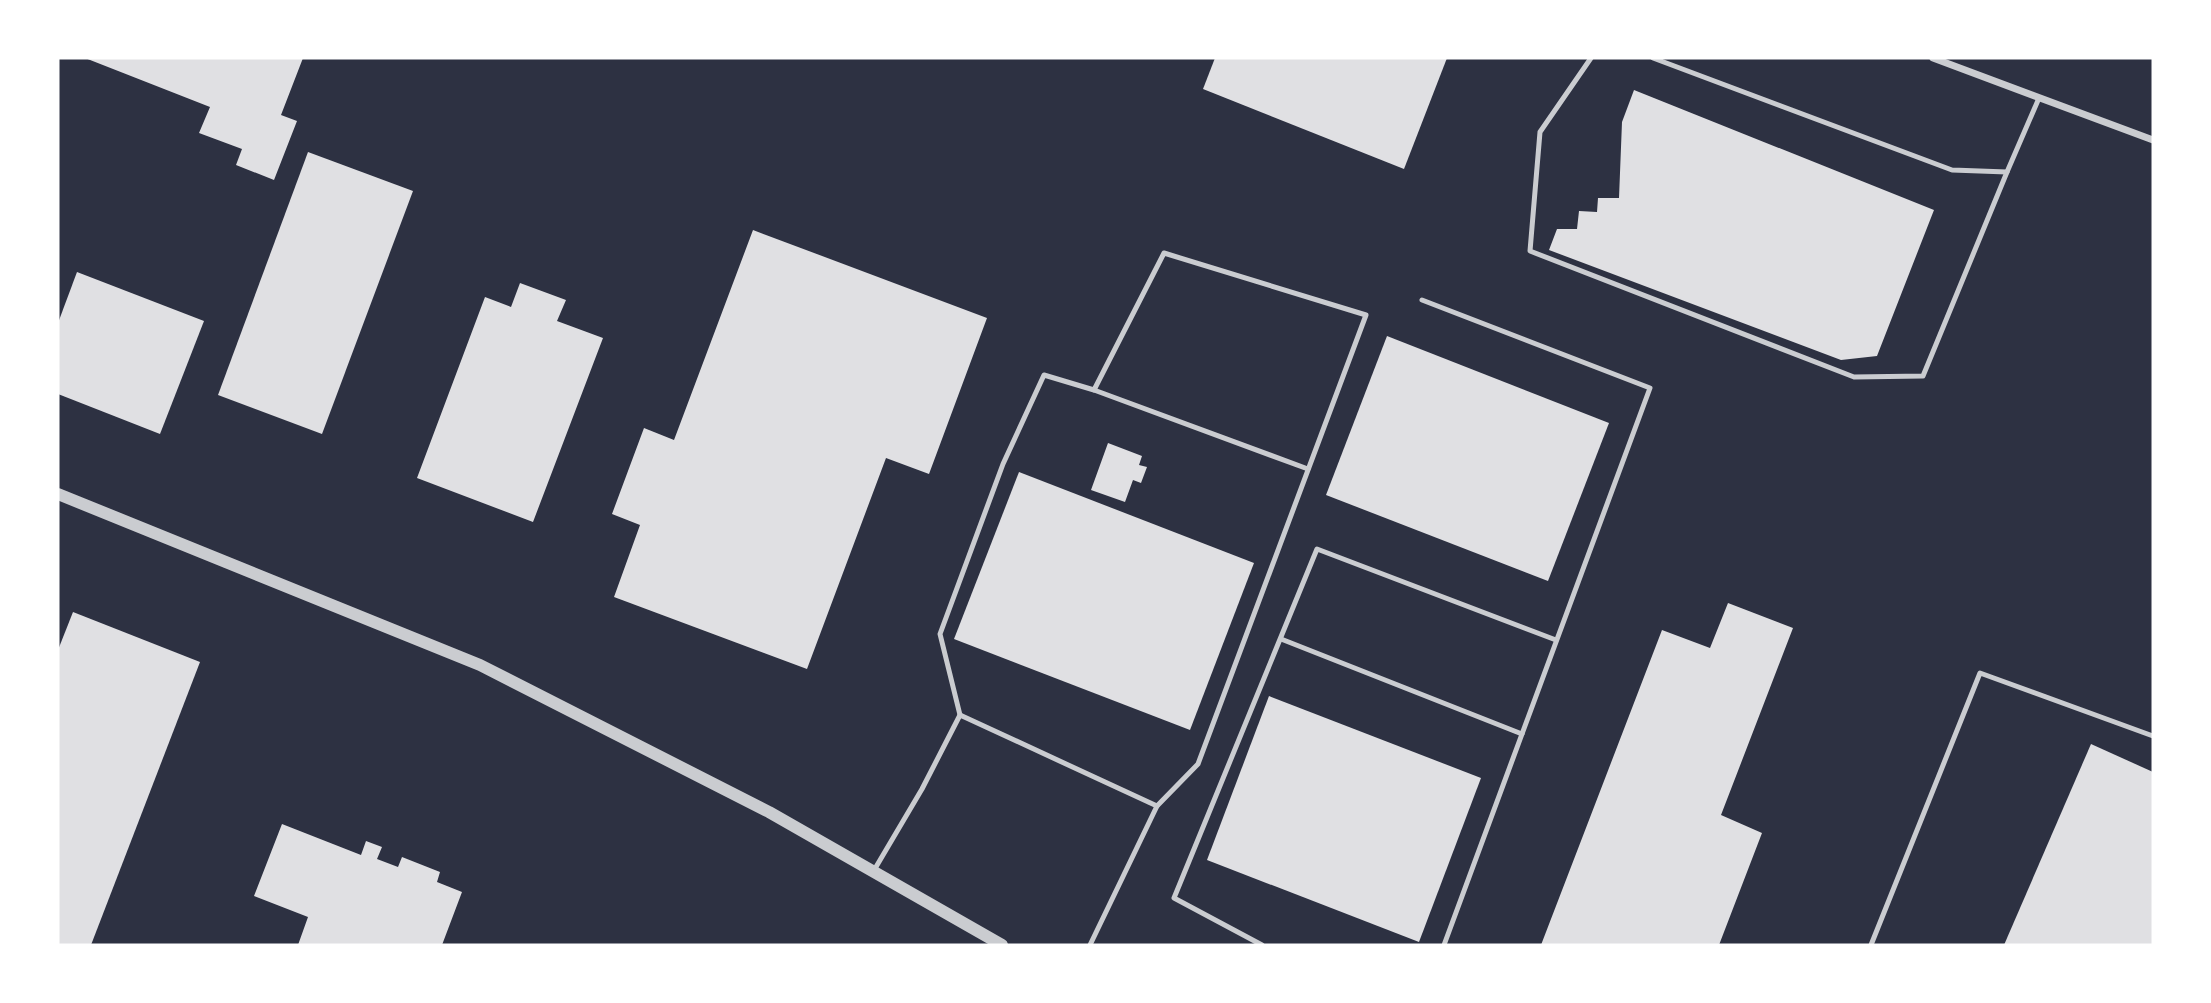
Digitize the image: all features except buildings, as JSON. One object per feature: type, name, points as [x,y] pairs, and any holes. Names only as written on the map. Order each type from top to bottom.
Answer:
[{"type":"street","points":[[1933,58],[2153,140]]},
{"type":"street","points":[[58,494],[480,665],[769,812],[1002,945]]},
{"type":"lane","points":[[1591,58],[1540,132],[1530,251],[1854,377],[1923,376],[2039,97]]},
{"type":"lane","points":[[1653,58],[1952,170],[2007,172]]},
{"type":"lane","points":[[1090,945],[1157,806],[1198,764],[1366,315],[1164,253],[1094,390]]},
{"type":"lane","points":[[1422,300],[1650,388],[1444,945]]},
{"type":"lane","points":[[873,872],[922,789],[960,715],[940,634],[1003,464],[1044,375],[1094,390],[1308,469]]},
{"type":"lane","points":[[1262,945],[1174,898],[1317,549],[1556,640]]},
{"type":"lane","points":[[1281,639],[1522,734]]},
{"type":"lane","points":[[1871,945],[1980,673],[2153,736]]},
{"type":"lane","points":[[960,715],[1157,806]]}]
